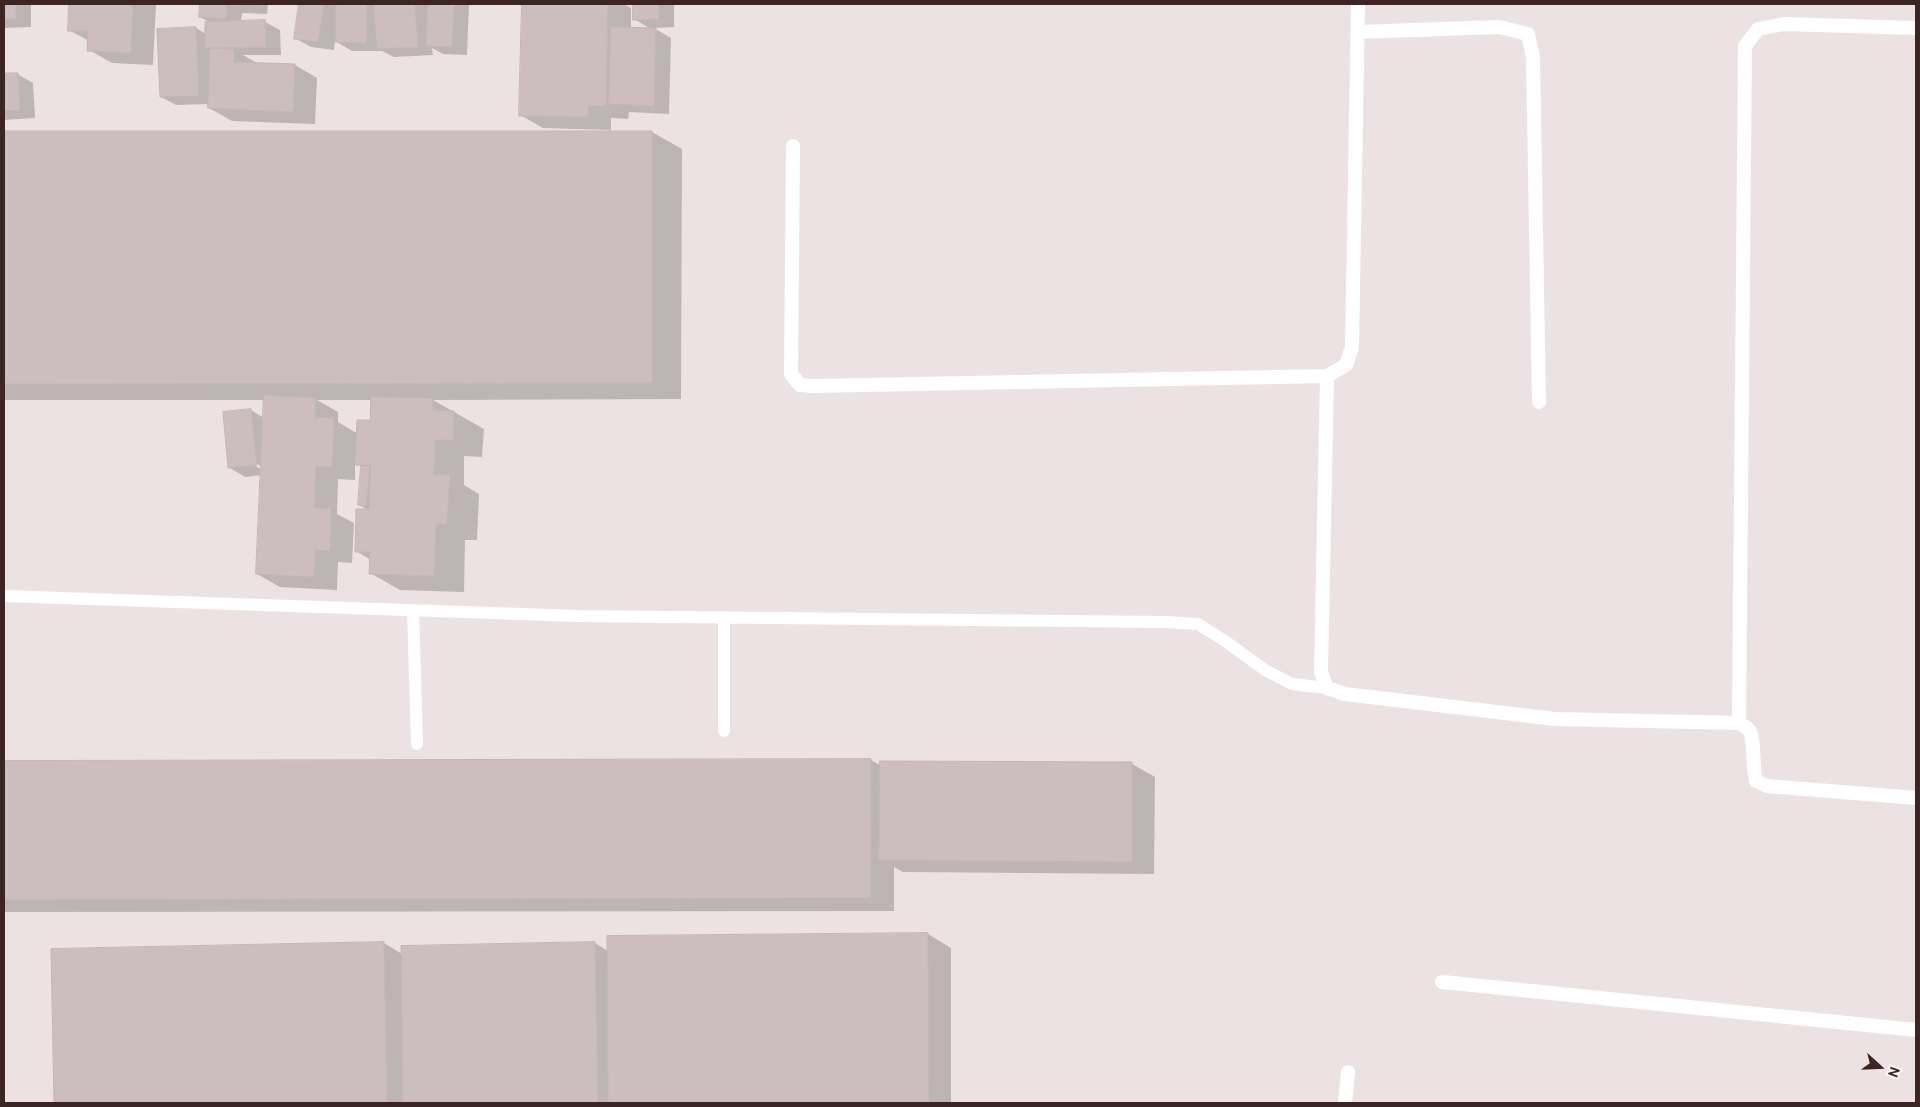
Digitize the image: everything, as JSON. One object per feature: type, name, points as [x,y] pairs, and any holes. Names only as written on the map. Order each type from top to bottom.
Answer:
[{"type":"street","points":[[794,146],[791,374],[800,385],[1327,376],[1346,365],[1352,347],[1358,4]]},
{"type":"street","points":[[1739,723],[1745,46],[1758,29],[1784,24],[1916,28]]},
{"type":"street","points":[[1358,32],[1499,27],[1528,34],[1533,57],[1539,402]]},
{"type":"street","points":[[1327,376],[1321,672],[1327,688],[1345,694],[1555,719],[1739,723],[1748,729],[1753,738],[1753,768],[1756,781],[1767,786],[1916,798]]},
{"type":"street","points":[[1442,982],[1916,1030]]},
{"type":"street","points":[[1345,1103],[1348,1072]]},
{"type":"lane","points":[[4,596],[578,616],[1165,622],[1198,624],[1265,670],[1292,684],[1327,688]]},
{"type":"lane","points":[[413,610],[417,744]]},
{"type":"lane","points":[[724,618],[724,731]]},
{"type":"building","points":[[4,4],[16,4],[16,19],[4,19]]},
{"type":"building","points":[[69,4],[133,4],[131,53],[87,51],[88,31],[68,31]]},
{"type":"building","points":[[200,4],[252,4],[252,6],[227,5],[226,19],[199,17]]},
{"type":"building","points":[[299,4],[324,4],[318,42],[294,39]]},
{"type":"building","points":[[336,4],[367,4],[367,43],[336,42]]},
{"type":"building","points":[[374,4],[415,4],[418,47],[377,49]]},
{"type":"building","points":[[428,4],[454,4],[452,47],[426,46]]},
{"type":"building","points":[[522,4],[608,4],[606,106],[588,106],[588,117],[519,116]]},
{"type":"building","points":[[633,4],[659,4],[659,19],[633,20]]},
{"type":"building","points":[[265,20],[266,47],[205,48],[205,22]]},
{"type":"building","points":[[196,27],[199,96],[160,97],[157,29]]},
{"type":"building","points":[[611,27],[656,28],[654,106],[609,104]]},
{"type":"building","points":[[210,48],[234,49],[234,62],[295,64],[293,112],[208,108]]},
{"type":"building","points":[[4,73],[18,73],[20,110],[4,111]]},
{"type":"building","points":[[4,131],[652,131],[652,383],[4,384]]},
{"type":"building","points":[[264,395],[316,398],[315,418],[334,418],[332,467],[316,466],[314,508],[331,509],[330,551],[315,550],[314,577],[256,574]]},
{"type":"building","points":[[371,397],[433,398],[433,410],[454,411],[453,440],[435,440],[434,475],[450,475],[447,524],[436,524],[434,576],[369,574],[370,552],[355,552],[356,509],[369,509],[371,465],[355,465],[357,420],[370,420]]},
{"type":"building","points":[[251,409],[257,465],[228,468],[223,412]]},
{"type":"building","points":[[361,466],[370,466],[366,506],[358,505]]},
{"type":"building","points":[[871,759],[871,898],[4,900],[4,761]]},
{"type":"building","points":[[880,761],[1132,762],[1132,862],[879,860]]},
{"type":"building","points":[[928,933],[929,1103],[608,1103],[607,936]]},
{"type":"building","points":[[384,942],[387,1103],[54,1103],[51,949]]},
{"type":"building","points":[[595,942],[598,1103],[403,1103],[401,946]]}]
